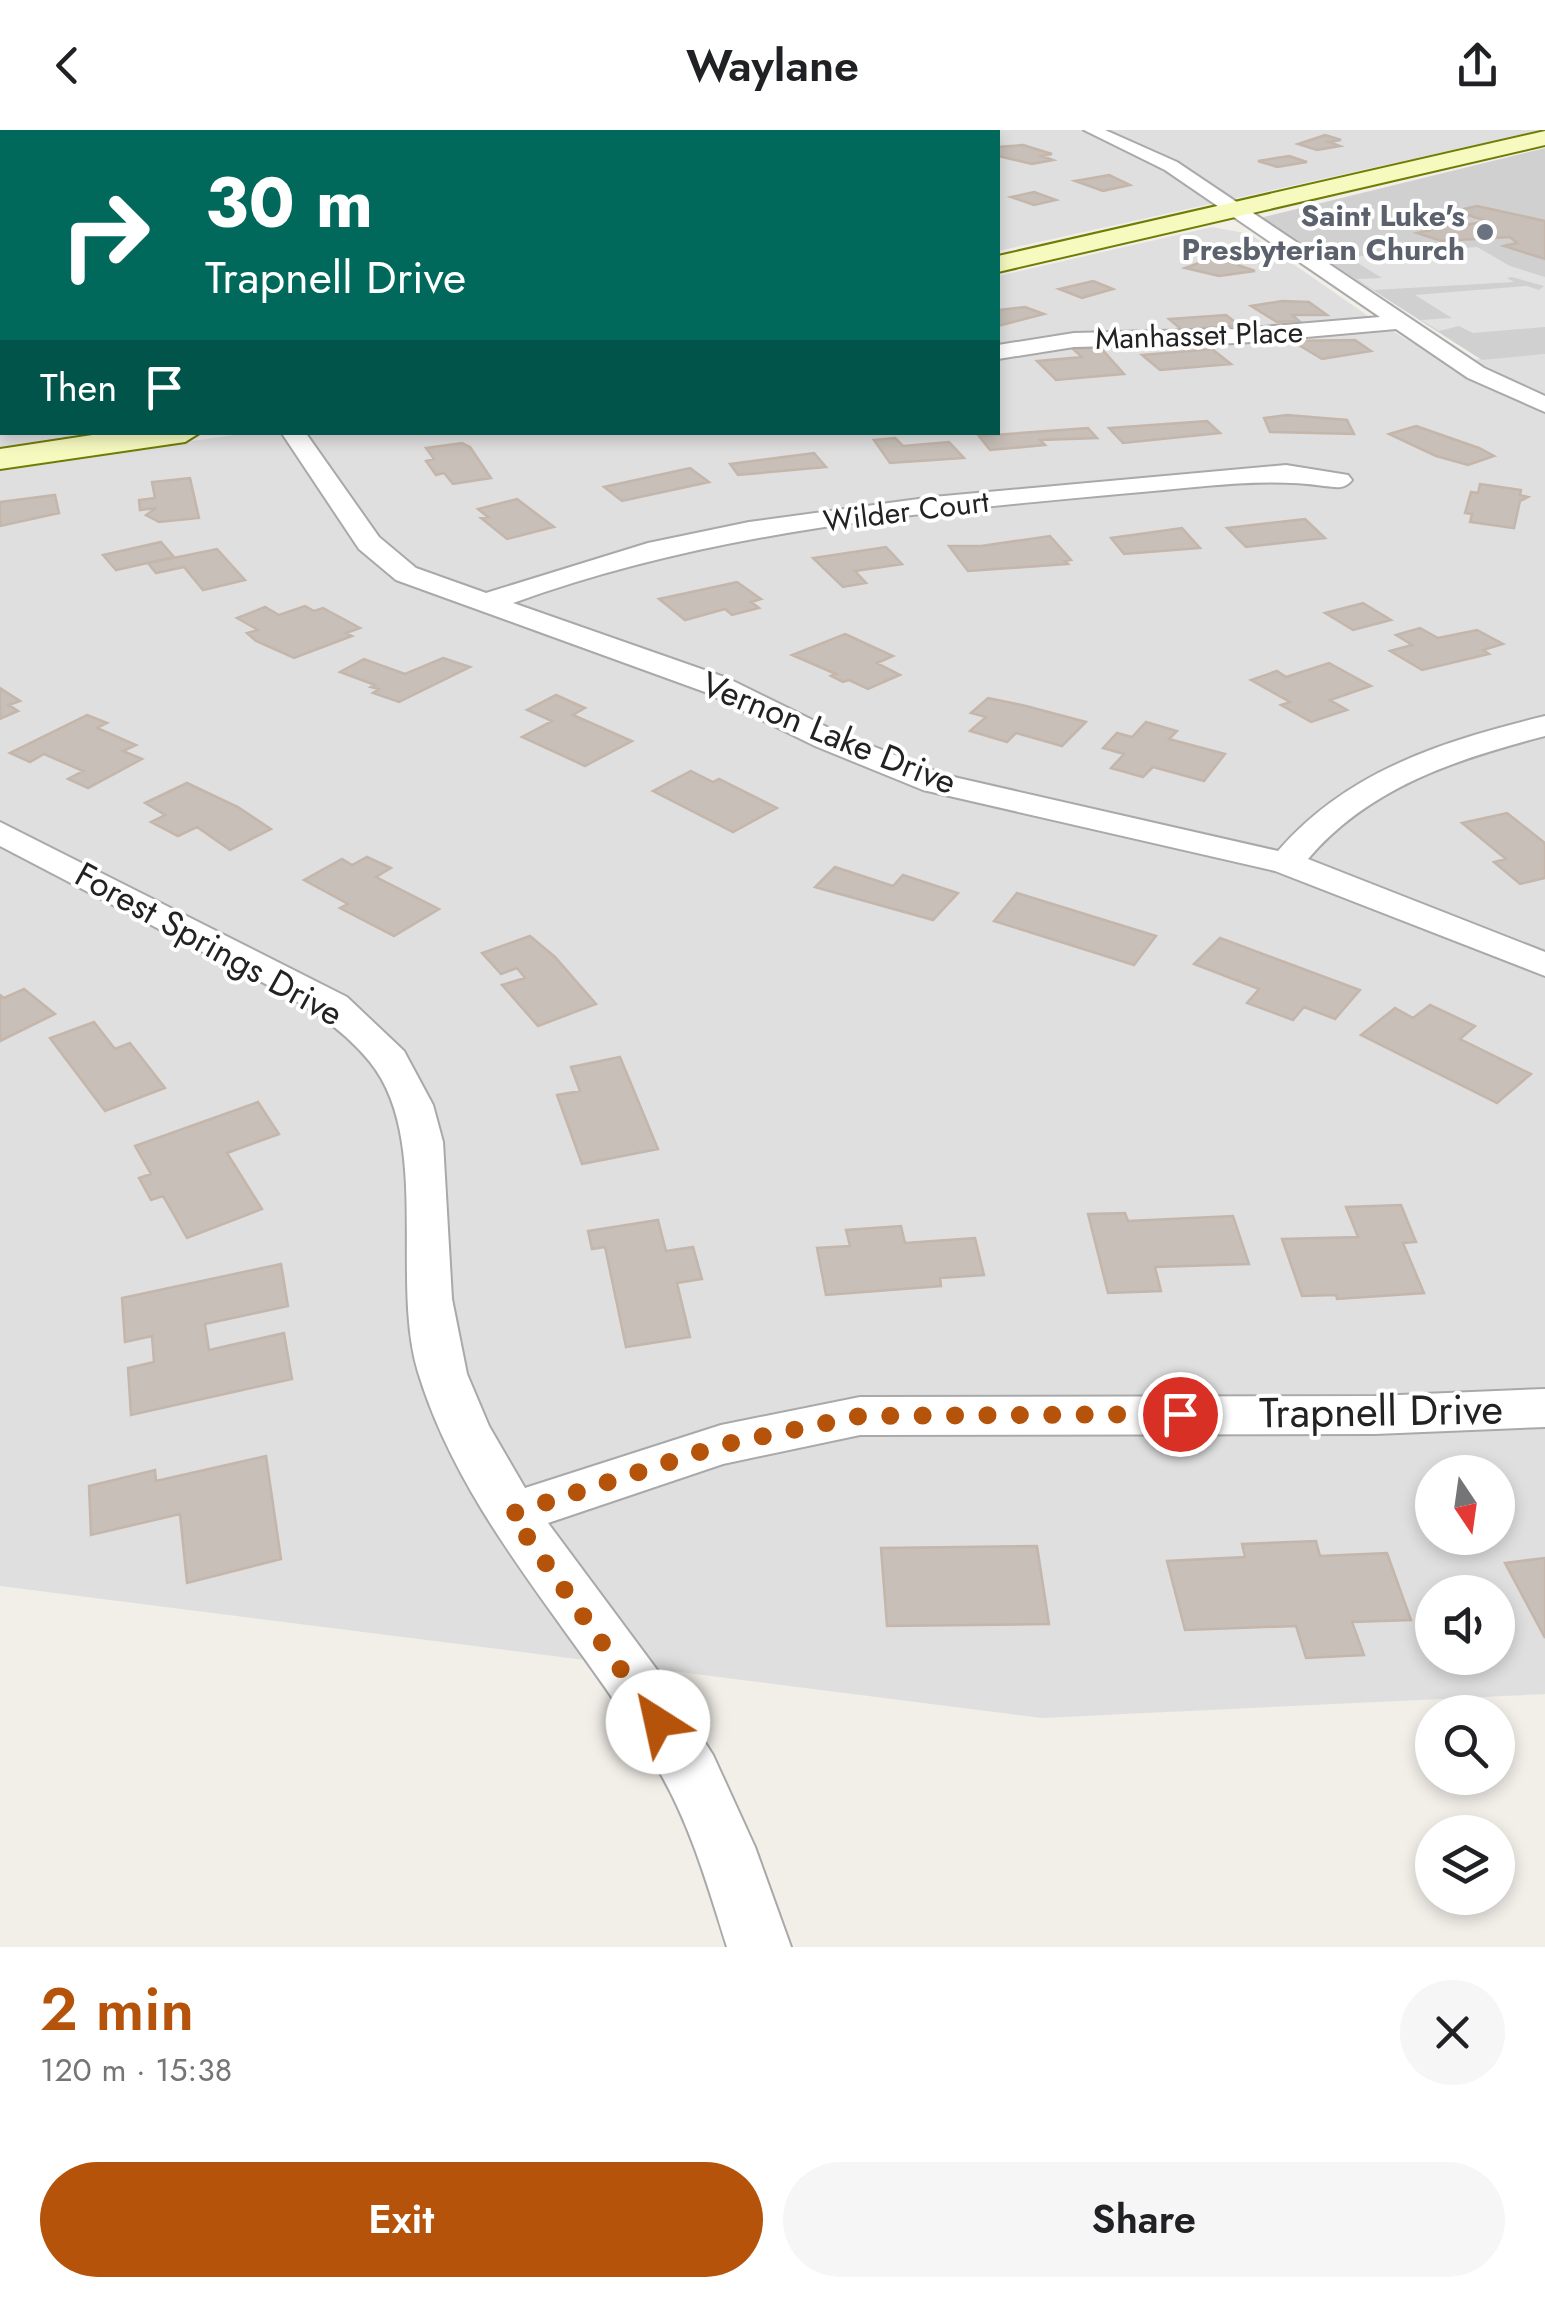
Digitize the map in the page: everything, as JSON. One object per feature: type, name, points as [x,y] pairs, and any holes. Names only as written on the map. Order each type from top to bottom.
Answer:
[{"type":"main road","points":[[1000,264],[1545,138]]},
{"type":"main road","points":[[0,459],[164,435]]},
{"type":"street","points":[[1092,130],[1146,151],[1476,372],[1545,405]]},
{"type":"street","name":"Manhasset Place","points":[[1000,352],[1074,340],[1245,335],[1400,322]]},
{"type":"street","name":"Vernon Lake Drive","points":[[295,435],[369,542],[406,574],[716,686],[826,739],[935,783],[1286,863],[1545,965]]},
{"type":"street","name":"Wilder Court","points":[[482,604],[622,560],[748,529],[1210,478],[1286,472],[1339,480]]},
{"type":"street","points":[[1286,863],[1301,842],[1370,787],[1396,773],[1452,750],[1545,726]]},
{"type":"street","name":"Forest Springs Drive","points":[[0,832],[333,1005],[372,1038],[396,1071],[415,1115],[424,1187],[426,1290],[441,1371],[478,1458],[511,1514],[680,1752],[725,1842],[759,1947]]},
{"type":"street","name":"Trapnell Drive","points":[[511,1514],[721,1445],[860,1416],[1375,1415],[1545,1408]]},
{"type":"shaded area","points":[[1000,130],[1543,130],[1000,251]]},
{"type":"shaded area","points":[[1545,148],[1545,354],[1482,360],[1260,218]]},
{"type":"shaded area","points":[[1212,227],[1250,234],[1371,318],[1444,362],[1545,354],[1545,1694],[1415,1695],[1415,1700],[1042,1718],[0,1586],[0,469],[233,435],[1000,435],[1000,276]]},
{"type":"shaded area","points":[[1477,247],[1510,266],[1545,277],[1545,327],[1473,333],[1459,326],[1439,331],[1421,320],[1452,318],[1415,295],[1527,286],[1539,290],[1544,286],[1512,277],[1507,278],[1514,282],[1374,290],[1357,279],[1382,278],[1348,257]]},
{"type":"shaded area","points":[[0,435],[109,435],[0,450]]},
{"type":"building","points":[[1325,135],[1341,140],[1329,142],[1340,146],[1317,150],[1298,144]]},
{"type":"building","points":[[1023,145],[1052,154],[1042,156],[1053,160],[1032,164],[1000,156],[1000,147]]},
{"type":"building","points":[[1289,156],[1307,162],[1277,167],[1258,161]]},
{"type":"building","points":[[1109,175],[1130,185],[1103,191],[1075,181]]},
{"type":"building","points":[[1034,192],[1056,200],[1034,205],[1011,197]]},
{"type":"building","name":"Saint Luke's Presbyterian Church","points":[[1477,206],[1545,221],[1545,259],[1504,246],[1517,243],[1510,237],[1441,241],[1417,233],[1431,230],[1426,223],[1439,220],[1466,225],[1486,221],[1465,214],[1464,209]]},
{"type":"building","points":[[1215,257],[1255,271],[1219,276],[1185,268]]},
{"type":"building","points":[[1093,281],[1113,289],[1082,298],[1059,289]]},
{"type":"building","points":[[1309,302],[1327,315],[1292,315],[1299,321],[1277,322],[1251,306]]},
{"type":"building","points":[[1025,307],[1044,314],[1000,325],[1000,310]]},
{"type":"building","points":[[1226,315],[1239,325],[1182,330],[1169,319]]},
{"type":"building","points":[[1355,340],[1371,351],[1322,359],[1292,341]]},
{"type":"building","points":[[1100,347],[1124,374],[1056,380],[1037,361],[1082,357],[1073,349]]},
{"type":"building","points":[[1212,349],[1231,364],[1160,370],[1142,355]]},
{"type":"building","points":[[1287,415],[1347,420],[1354,434],[1270,432],[1264,418]]},
{"type":"building","points":[[1207,421],[1220,433],[1123,443],[1109,428]]},
{"type":"building","points":[[1416,426],[1494,456],[1468,465],[1436,456],[1389,434]]},
{"type":"building","points":[[1088,428],[1097,438],[1040,440],[1045,445],[990,450],[979,436]]},
{"type":"building","points":[[895,438],[903,446],[949,442],[964,458],[890,463],[874,440]]},
{"type":"building","points":[[462,443],[470,447],[491,478],[453,484],[444,473],[436,475],[426,461],[434,459],[426,448]]},
{"type":"building","points":[[814,453],[826,467],[738,475],[730,464]]},
{"type":"building","points":[[690,468],[709,482],[622,501],[604,487]]},
{"type":"building","points":[[190,478],[199,518],[159,522],[146,515],[156,508],[140,510],[139,500],[155,498],[152,482]]},
{"type":"building","points":[[1480,484],[1521,490],[1520,495],[1528,497],[1520,501],[1514,528],[1470,522],[1472,514],[1465,513],[1471,492],[1478,493]]},
{"type":"building","points":[[55,495],[59,513],[0,526],[0,502]]},
{"type":"building","points":[[517,499],[554,527],[507,539],[481,518],[488,517],[478,509]]},
{"type":"building","points":[[1305,519],[1325,538],[1246,547],[1227,528]]},
{"type":"building","points":[[1182,528],[1200,548],[1124,554],[1111,538]]},
{"type":"building","points":[[1050,536],[1071,560],[1065,561],[1068,564],[968,571],[949,546],[981,546]]},
{"type":"building","points":[[161,542],[174,557],[116,570],[103,555]]},
{"type":"building","points":[[886,547],[902,564],[855,571],[866,583],[843,587],[813,558]]},
{"type":"building","points":[[217,549],[245,580],[203,590],[184,567],[156,573],[148,563]]},
{"type":"building","points":[[737,582],[761,599],[751,602],[759,608],[732,615],[725,609],[685,620],[659,599]]},
{"type":"building","points":[[1363,603],[1391,620],[1353,630],[1325,613]]},
{"type":"building","points":[[305,606],[314,611],[323,608],[360,628],[346,633],[352,636],[294,658],[256,641],[247,633],[258,630],[237,618],[265,607],[279,615]]},
{"type":"building","points":[[1420,628],[1438,638],[1477,630],[1503,644],[1483,650],[1489,654],[1422,670],[1390,651],[1412,645],[1396,635]]},
{"type":"building","points":[[845,634],[893,656],[877,663],[900,675],[868,689],[849,680],[843,682],[831,676],[836,674],[792,655]]},
{"type":"building","points":[[443,658],[470,667],[399,702],[373,693],[379,689],[371,687],[375,685],[340,672],[364,659],[405,674]]},
{"type":"building","points":[[1329,663],[1371,686],[1330,700],[1347,710],[1311,722],[1281,705],[1290,702],[1251,680],[1277,671],[1286,677]]},
{"type":"building","points":[[0,688],[20,701],[9,705],[18,711],[0,719]]},
{"type":"building","points":[[556,695],[585,708],[573,715],[632,741],[585,766],[522,737],[552,721],[527,710]]},
{"type":"building","points":[[988,698],[1086,722],[1062,746],[1016,733],[1007,742],[970,731],[986,717],[971,713]]},
{"type":"building","points":[[87,715],[107,723],[97,728],[136,745],[123,751],[142,759],[88,788],[68,779],[83,771],[44,754],[30,762],[10,753]]},
{"type":"building","points":[[1146,722],[1177,731],[1169,739],[1225,754],[1204,781],[1153,767],[1143,777],[1111,768],[1124,754],[1103,748],[1117,733],[1132,737]]},
{"type":"building","points":[[691,771],[713,782],[719,779],[777,808],[733,832],[653,791]]},
{"type":"building","points":[[187,783],[238,807],[271,829],[230,850],[197,827],[178,836],[151,822],[165,815],[145,803]]},
{"type":"building","points":[[1507,813],[1545,843],[1545,878],[1520,884],[1494,862],[1506,859],[1462,823]]},
{"type":"building","points":[[367,857],[391,868],[376,877],[439,909],[394,936],[340,908],[348,904],[304,880],[342,859],[352,865]]},
{"type":"building","points":[[835,867],[893,886],[903,875],[958,893],[933,920],[815,887]]},
{"type":"building","points":[[1017,893],[1156,936],[1134,965],[994,921]]},
{"type":"building","points":[[530,936],[555,957],[596,1004],[538,1026],[502,985],[525,978],[517,968],[501,974],[482,953]]},
{"type":"building","points":[[1220,938],[1360,990],[1335,1019],[1304,1007],[1293,1020],[1247,1003],[1259,989],[1194,964]]},
{"type":"building","points":[[24,989],[55,1014],[0,1041],[0,995],[4,998]]},
{"type":"building","points":[[1430,1005],[1475,1026],[1460,1039],[1531,1074],[1497,1103],[1361,1035],[1395,1008],[1413,1018]]},
{"type":"building","points":[[94,1022],[115,1049],[130,1043],[165,1088],[105,1111],[50,1038]]},
{"type":"building","points":[[620,1057],[658,1149],[582,1164],[557,1095],[580,1091],[571,1067]]},
{"type":"building","points":[[258,1102],[279,1134],[227,1153],[262,1209],[187,1238],[163,1196],[151,1200],[139,1178],[151,1174],[135,1146]]},
{"type":"building","points":[[1401,1205],[1416,1242],[1403,1243],[1424,1293],[1337,1299],[1336,1295],[1302,1296],[1282,1239],[1358,1237],[1346,1207]]},
{"type":"building","points":[[1125,1213],[1128,1221],[1233,1216],[1249,1264],[1155,1267],[1161,1291],[1108,1293],[1088,1214]]},
{"type":"building","points":[[658,1220],[666,1251],[693,1247],[702,1279],[677,1283],[690,1337],[626,1347],[605,1247],[592,1249],[588,1231]]},
{"type":"building","points":[[901,1226],[905,1243],[975,1238],[984,1275],[940,1278],[941,1286],[826,1295],[817,1248],[850,1246],[846,1230]]},
{"type":"building","points":[[281,1264],[288,1306],[205,1324],[209,1350],[284,1333],[292,1379],[131,1415],[128,1368],[154,1362],[152,1336],[125,1342],[122,1298]]},
{"type":"building","points":[[266,1456],[281,1559],[187,1583],[180,1514],[91,1535],[89,1486],[155,1470],[156,1481]]},
{"type":"building","points":[[1316,1541],[1320,1556],[1387,1553],[1411,1620],[1352,1622],[1364,1655],[1306,1658],[1296,1626],[1185,1630],[1167,1561],[1245,1557],[1242,1544]]},
{"type":"building","points":[[1037,1546],[1049,1624],[887,1626],[881,1548]]},
{"type":"building","points":[[1545,1558],[1545,1638],[1515,1575],[1505,1563]]},
{"type":"place","name":"Saint Luke's Presbyterian Church","points":[[1485,232]]},
{"type":"route","points":[[658,1722],[511,1514],[721,1445],[860,1416],[1180,1414]]}]
